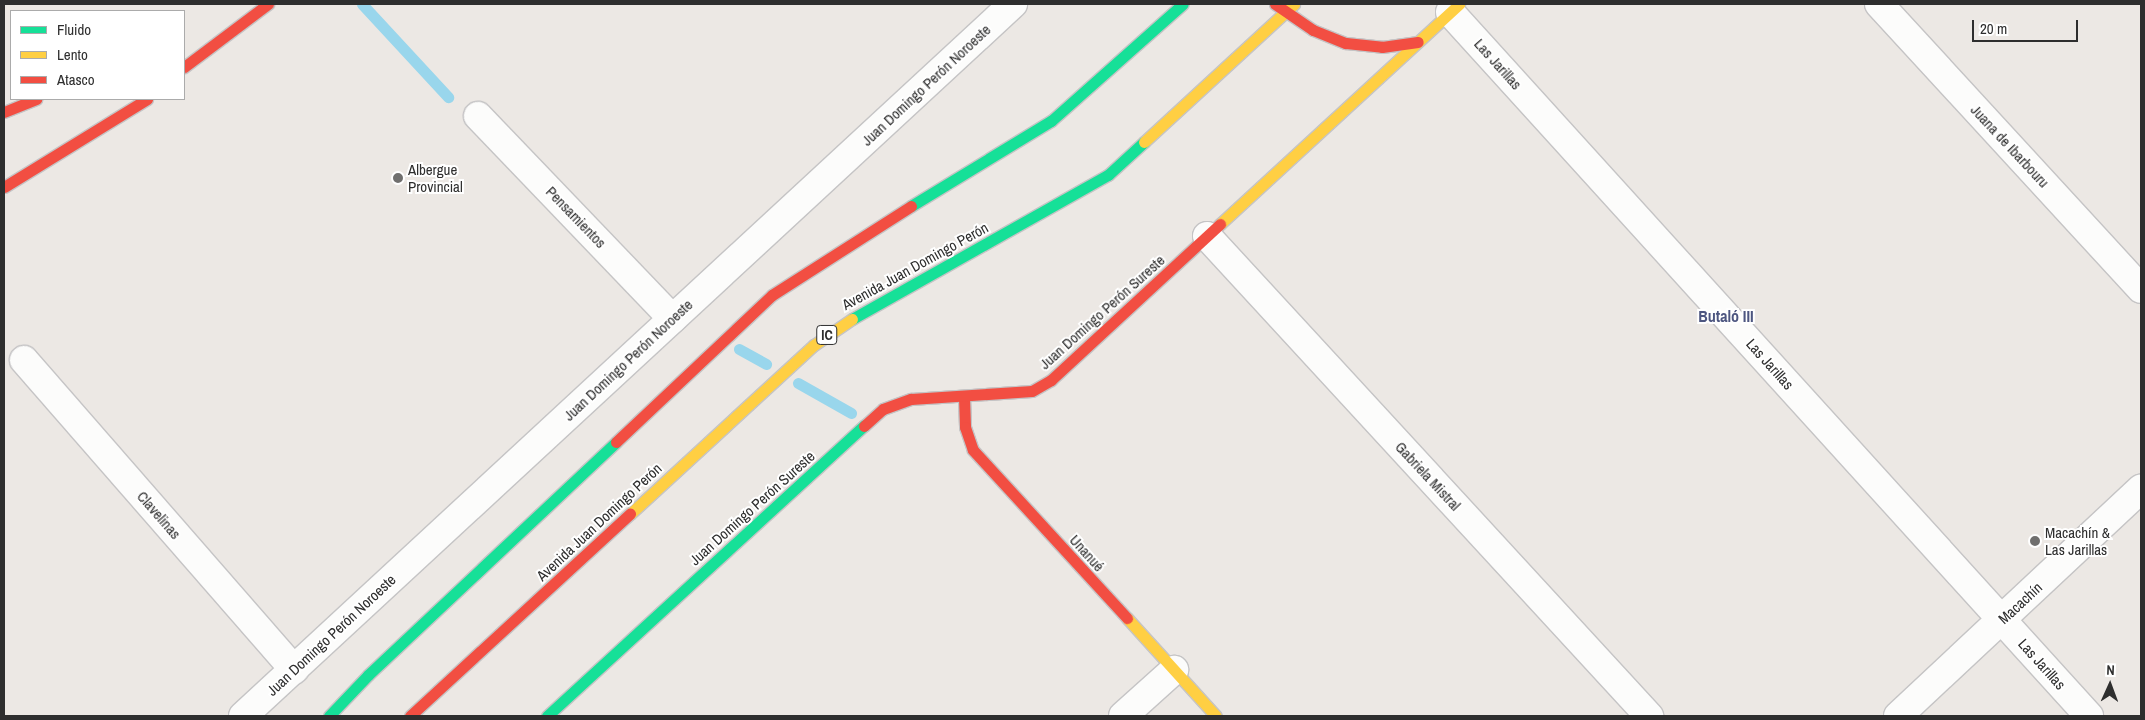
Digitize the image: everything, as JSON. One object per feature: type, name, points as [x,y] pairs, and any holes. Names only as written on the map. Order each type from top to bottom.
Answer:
[{"type":"main road","points":[[185,66],[212,43],[268,4]]},
{"type":"main road","points":[[329,716],[363,680],[772,295],[796,277],[1051,120],[1183,4]]},
{"type":"main road","points":[[1274,4],[1290,8],[1313,30],[1346,43],[1382,47],[1418,42]]},
{"type":"main road","name":"Avenida Juan Domingo Perón","points":[[410,716],[814,345],[859,314],[1102,179],[1290,8]]},
{"type":"main road","name":"Juan Domingo Perón Sureste","points":[[547,716],[883,409],[911,399],[1016,394],[1032,391],[1051,380],[1455,8]]},
{"type":"main road","points":[[185,50],[212,43]]},
{"type":"main road","points":[[4,112],[34,100]]},
{"type":"main road","points":[[4,187],[110,125],[146,100]]},
{"type":"main road","name":"Unanué","points":[[964,397],[965,427],[973,450],[1216,716]]},
{"type":"street","name":"Juan Domingo Perón Noroeste","points":[[243,716],[1014,4]]},
{"type":"street","name":"Juana de Ibarbouru","points":[[1879,4],[2141,289]]},
{"type":"street","name":"Las Jarillas","points":[[1455,8],[2089,716]]},
{"type":"street","name":"Pensamientos","points":[[478,116],[673,319]]},
{"type":"street","name":"Gabriela Mistral","points":[[1207,236],[1649,716]]},
{"type":"street","name":"Clavelinas","points":[[24,360],[294,670]]},
{"type":"street","name":"Macachín","points":[[1898,716],[2141,489]]},
{"type":"street","points":[[1124,716],[1174,670]]},
{"type":"waterway","points":[[362,4],[448,97]]},
{"type":"waterway","points":[[739,349],[766,364]]},
{"type":"waterway","points":[[798,383],[851,413]]},
{"type":"traffic: fast","points":[[911,206],[1051,121],[1183,4]]},
{"type":"traffic: fast","points":[[852,319],[1108,175],[1144,142]]},
{"type":"traffic: fast","points":[[547,716],[864,426]]},
{"type":"traffic: fast","points":[[329,716],[368,675],[616,442]]},
{"type":"traffic: slow","points":[[1144,142],[1294,4]]},
{"type":"traffic: slow","points":[[1220,224],[1459,4]]},
{"type":"traffic: slow","points":[[630,514],[814,345],[852,319]]},
{"type":"traffic: slow","points":[[1127,618],[1216,716]]},
{"type":"traffic: jam","points":[[185,66],[268,4]]},
{"type":"traffic: jam","points":[[1275,4],[1313,30],[1346,43],[1382,47],[1418,42]]},
{"type":"traffic: jam","points":[[4,112],[34,100]]},
{"type":"traffic: jam","points":[[4,187],[145,100]]},
{"type":"traffic: jam","points":[[616,442],[772,295],[911,206]]},
{"type":"traffic: jam","points":[[864,426],[883,409],[911,399],[1032,391],[1051,380],[1220,224]]},
{"type":"traffic: jam","points":[[964,397],[965,427],[973,450],[1127,618]]},
{"type":"traffic: jam","points":[[410,716],[630,514]]},
{"type":"place","name":"Albergue Provincial","points":[[398,178]]},
{"type":"place","name":"Macachín & Las Jarillas","points":[[2035,541]]},
{"type":"district","name":"Butaló III","points":[[1726,316]]}]
